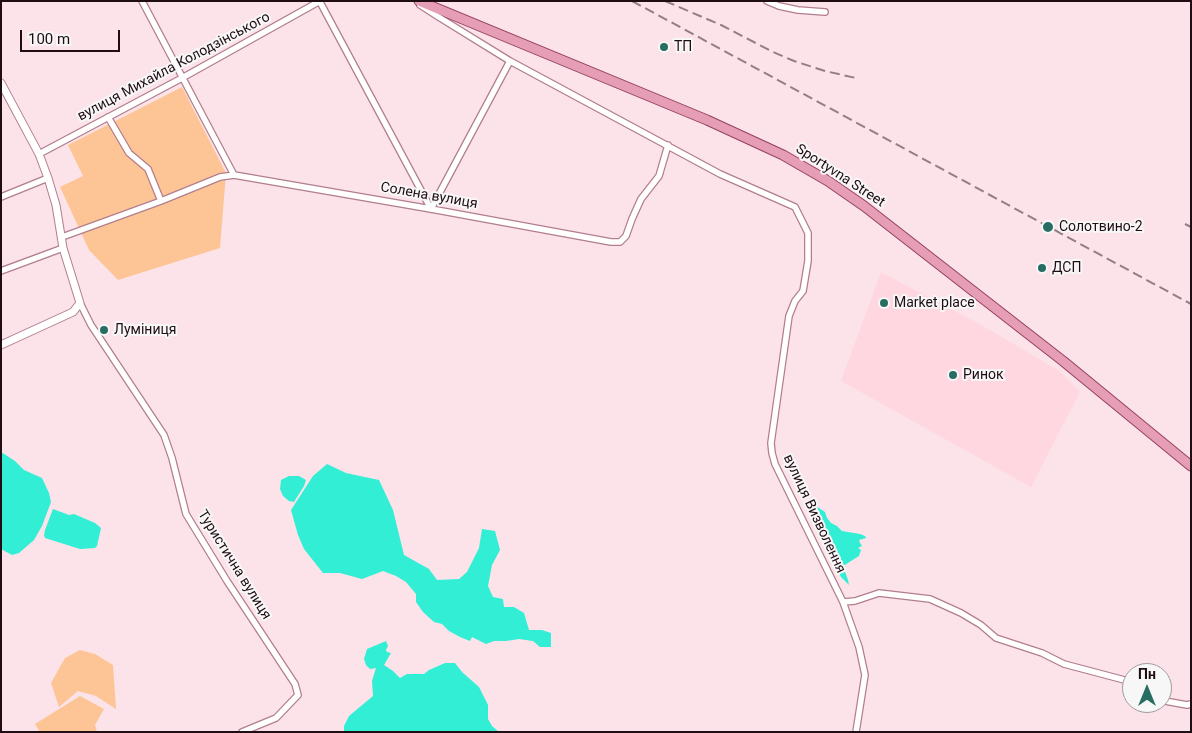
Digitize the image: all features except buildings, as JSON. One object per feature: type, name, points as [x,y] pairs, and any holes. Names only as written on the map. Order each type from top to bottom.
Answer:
[{"type":"main road","name":"Sportyvna Street","points":[[417,1],[707,120],[783,155],[828,182],[864,206],[1077,372],[1191,466]]},
{"type":"street","points":[[62,237],[220,177],[234,175],[142,1]]},
{"type":"street","name":"Sportyvna Street","points":[[417,1],[437,16],[510,61],[720,174],[796,208],[801,218]]},
{"type":"street","points":[[767,1],[798,10],[826,12]]},
{"type":"street","points":[[320,2],[431,208]]},
{"type":"street","name":"вулиця Михайла Колодзінського","points":[[38,154],[320,2]]},
{"type":"street","points":[[431,208],[510,61]]},
{"type":"street","name":"Туристична вулиця","points":[[1,83],[38,154],[48,178],[56,205],[63,248],[80,303],[91,326],[164,435],[172,458],[186,514],[227,581],[295,684],[298,695],[276,718],[242,732]]},
{"type":"street","points":[[108,117],[128,153],[148,169],[160,201]]},
{"type":"street","name":"Солена вулиця","points":[[234,175],[431,208],[611,242],[620,242],[626,236],[641,199],[660,176],[668,145]]},
{"type":"street","points":[[1,197],[48,178]]},
{"type":"street","name":"вулиця Визволення","points":[[801,218],[808,233],[808,262],[803,291],[795,301],[789,316],[771,443],[772,453],[775,464],[843,602],[859,647],[865,675],[856,732]]},
{"type":"street","points":[[1,271],[63,248]]},
{"type":"street","points":[[1,345],[73,312],[80,303]]},
{"type":"street","points":[[843,602],[855,602],[879,593],[930,599],[961,613],[981,625],[996,638],[1042,653],[1064,664],[1122,679]]},
{"type":"street","points":[[1172,702],[1191,704]]},
{"type":"shaded area","points":[[182,87],[226,173],[220,248],[118,280],[89,250],[60,187],[83,176],[68,145]]},
{"type":"shaded area","name":"Ринок","points":[[881,272],[983,326],[1058,370],[1080,392],[1031,487],[841,381]]},
{"type":"shaded area","points":[[1,452],[15,461],[24,470],[42,478],[51,502],[42,526],[34,540],[19,553],[12,555],[1,549]]},
{"type":"shaded area","points":[[327,464],[346,473],[379,480],[393,510],[404,555],[429,569],[437,580],[459,579],[467,572],[479,548],[482,529],[495,531],[500,550],[492,565],[488,586],[493,597],[503,599],[504,607],[514,607],[524,613],[529,630],[542,630],[551,633],[551,647],[540,647],[533,641],[519,639],[494,641],[486,644],[472,637],[470,641],[460,637],[449,631],[442,624],[434,622],[423,612],[416,602],[416,594],[406,582],[383,571],[362,579],[340,573],[323,573],[304,549],[291,510],[313,476]]},
{"type":"shaded area","points":[[289,476],[299,476],[306,480],[294,502],[289,501],[283,496],[280,489],[281,480]]},
{"type":"shaded area","points":[[816,506],[825,512],[831,523],[842,531],[860,534],[866,538],[859,540],[862,546],[858,548],[861,550],[859,556],[843,566],[849,585],[841,577],[826,548],[818,527],[820,514]]},
{"type":"shaded area","points":[[53,509],[69,515],[74,514],[95,523],[101,528],[97,546],[95,548],[80,549],[45,538],[45,530]]},
{"type":"shaded area","points":[[386,641],[388,646],[386,650],[391,653],[384,665],[400,678],[407,674],[424,674],[445,663],[455,663],[479,687],[488,705],[488,719],[499,732],[344,732],[344,726],[349,716],[373,696],[372,681],[376,668],[370,669],[366,665],[364,659],[367,649]]},
{"type":"shaded area","points":[[80,650],[95,654],[113,665],[116,709],[96,696],[78,691],[59,707],[51,683],[65,658]]},
{"type":"shaded area","points":[[80,696],[104,709],[95,725],[97,732],[40,732],[35,724]]},
{"type":"railway","points":[[632,1],[1191,304]]},
{"type":"railway","points":[[665,1],[721,25],[794,61],[856,78]]},
{"type":"railway","points":[[1185,224],[1191,227]]},
{"type":"place","name":"ТП","points":[[664,47]]},
{"type":"place","name":"Солотвино-2","points":[[1048,227]]},
{"type":"place","name":"ДСП","points":[[1042,268]]},
{"type":"place","name":"Market place","points":[[884,303]]},
{"type":"place","name":"Луміниця","points":[[104,330]]},
{"type":"place","name":"Ринок","points":[[953,375]]}]
